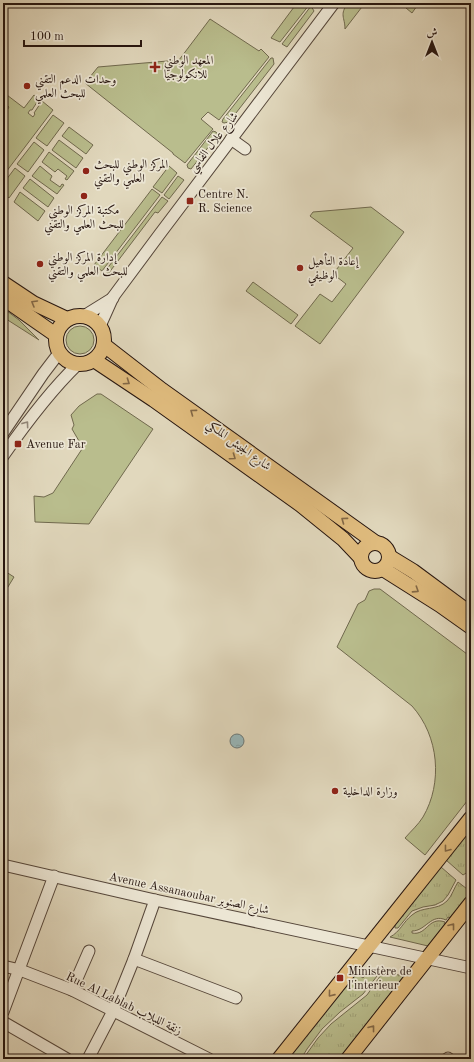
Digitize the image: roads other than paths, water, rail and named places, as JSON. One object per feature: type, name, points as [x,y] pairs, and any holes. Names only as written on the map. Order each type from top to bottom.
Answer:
[{"type":"main road","points":[[3,283],[33,302],[67,319]]},
{"type":"main road","points":[[3,298],[56,335]]},
{"type":"main road","points":[[84,316],[90,318],[100,326],[104,338],[104,345],[99,356],[87,364],[71,363],[64,359],[59,353],[56,335],[60,326],[67,319],[84,316]]},
{"type":"main road","name":"شارع الجيش الملكي","points":[[104,345],[168,395],[376,543]]},
{"type":"main road","name":"شارع الجيش الملكي","points":[[94,360],[160,404],[300,505],[343,539],[361,558]]},
{"type":"main road","points":[[387,563],[378,571],[368,570],[364,566],[361,558],[364,548],[368,545],[376,543],[382,544],[386,548],[387,563],[440,605],[471,627]]},
{"type":"main road","points":[[387,563],[418,575],[471,614]]},
{"type":"main road","points":[[279,1059],[471,818]]},
{"type":"main road","points":[[348,1059],[471,903]]},
{"type":"street","name":"شارع علال الفاسي","points":[[100,326],[114,297],[181,204],[289,65],[334,3]]},
{"type":"street","points":[[231,139],[245,149]]},
{"type":"street","name":"شارع علال الفاسي","points":[[84,316],[114,297]]},
{"type":"street","points":[[3,433],[59,353]]},
{"type":"street","points":[[3,456],[43,401],[78,364]]},
{"type":"street","name":"Avenue Assanaoubar شارع الصنوبر","points":[[3,864],[155,900],[471,968]]},
{"type":"street","points":[[3,1012],[54,876]]},
{"type":"street","points":[[88,1059],[113,1011],[134,959],[155,900]]},
{"type":"street","points":[[72,990],[89,951]]},
{"type":"street","points":[[134,959],[236,998]]},
{"type":"street","name":"Rue Al Lablab زنقة اللبلاب","points":[[3,966],[20,970],[72,990],[209,1059]]},
{"type":"street","points":[[3,1022],[67,1059]]},
{"type":"water","points":[[237,734],[242,736],[244,741],[242,746],[237,748],[232,746],[230,741],[232,736]]},
{"type":"place","name":"المعهد الوطني للانكولوجيا","points":[[155,67]]},
{"type":"place","name":"وحدات الدعم التقني للبحث العلمي","points":[[27,86]]},
{"type":"place","name":"المركز الوطني للبحث العلمي والتقني","points":[[86,171]]},
{"type":"place","name":"مكتبة المركز الوطني للبحث العلمي والتقني","points":[[84,196]]},
{"type":"place","name":"Centre N. R. Science","points":[[190,201]]},
{"type":"place","name":"إدارة المركز الوطني للبحث العلمي والتقني","points":[[40,264]]},
{"type":"place","name":"إعادة التأهيل الوظيفي","points":[[300,268]]},
{"type":"place","name":"Avenue Far","points":[[18,444]]},
{"type":"place","name":"وزارة الداخلية","points":[[335,791]]},
{"type":"place","name":"Ministère de l'interieur","points":[[340,978]]}]
